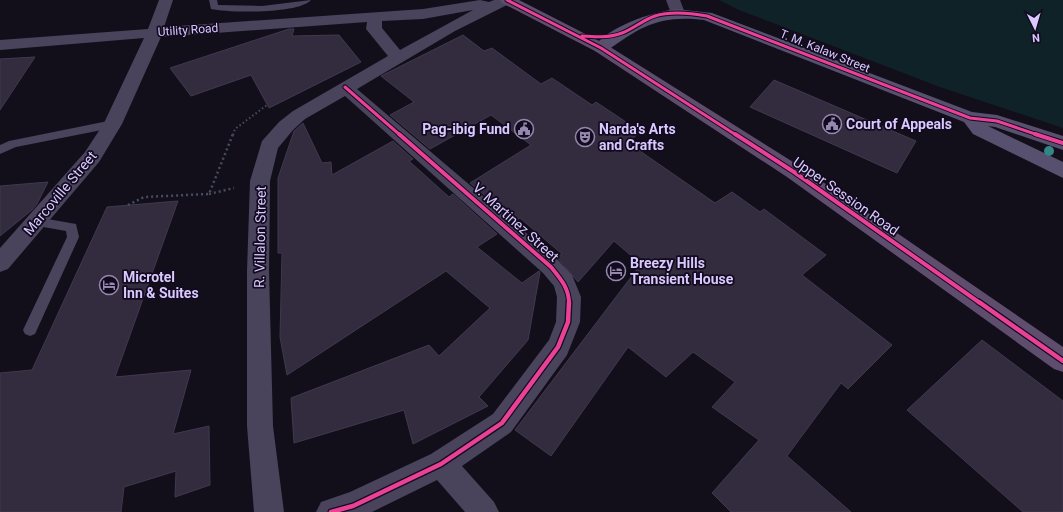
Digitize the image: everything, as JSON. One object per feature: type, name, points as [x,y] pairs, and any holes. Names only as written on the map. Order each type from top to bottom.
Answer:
[{"type":"main road","name":"Upper Session Road","points":[[506,0],[580,36],[601,48],[794,172],[1063,361]]},
{"type":"main road","name":"T. M. Kalaw Street","points":[[601,48],[621,34],[675,6],[727,22],[970,118],[997,121],[1063,143]]},
{"type":"main road","name":"T. M. Kalaw Street","points":[[580,36],[604,37],[621,34]]},
{"type":"main road","name":"T. M. Kalaw Street","points":[[970,118],[980,130],[1047,161],[1063,171]]},
{"type":"street","name":"Marcoville Street","points":[[0,263],[92,157],[113,124],[155,32],[166,0]]},
{"type":"street","points":[[388,0],[376,18],[374,29],[397,57]]},
{"type":"street","name":"Utility Road","points":[[0,45],[155,32],[423,14],[506,0]]},
{"type":"street","name":"R. Villalon Street","points":[[269,512],[260,426],[258,271],[260,181],[269,146],[286,126],[299,115],[397,57],[455,25],[506,0]]},
{"type":"street","name":"V. Martinez Street","points":[[331,512],[353,506],[441,464],[467,445],[502,423],[558,347],[568,322],[569,297],[564,282],[551,267],[346,87]]},
{"type":"street","points":[[441,464],[484,512]]},
{"type":"lane","points":[[213,0],[214,7],[226,10],[290,6],[307,0]]},
{"type":"lane","points":[[0,150],[13,144],[113,124]]},
{"type":"lane","points":[[30,330],[73,237],[72,227],[36,222]]},
{"type":"path","points":[[128,205],[144,197],[209,194],[234,129],[267,105]]},
{"type":"green space","points":[[719,0],[1063,0],[1063,128],[940,87],[739,10]]},
{"type":"building","points":[[289,29],[294,29],[292,36],[339,35],[361,62],[269,108],[251,75],[191,96],[170,68]]},
{"type":"building","points":[[463,35],[484,51],[492,48],[541,84],[552,78],[592,105],[596,102],[641,132],[627,142],[715,203],[732,192],[760,212],[764,209],[826,255],[802,275],[892,345],[848,389],[841,383],[787,456],[851,512],[731,512],[712,493],[759,440],[712,407],[735,382],[693,352],[666,377],[628,347],[551,456],[515,430],[641,264],[614,241],[578,282],[557,257],[562,254],[520,218],[515,221],[470,183],[531,145],[491,115],[430,149],[390,115],[414,102],[381,76]]},
{"type":"building","points":[[35,57],[0,110],[0,59]]},
{"type":"building","name":"Court of Appeals","points":[[774,80],[916,141],[897,173],[750,107]]},
{"type":"building","points":[[303,123],[322,163],[331,162],[332,175],[393,141],[413,159],[409,161],[449,197],[453,194],[497,234],[477,247],[522,283],[539,271],[540,272],[528,340],[479,397],[488,406],[413,444],[404,410],[294,443],[291,398],[429,345],[439,356],[490,308],[446,271],[287,375],[280,337],[282,253],[278,253],[278,178],[294,131]]},
{"type":"building","points":[[48,182],[37,204],[32,210],[0,236],[0,186]]},
{"type":"building","points":[[178,201],[115,377],[191,370],[173,434],[209,426],[210,485],[175,497],[176,471],[124,487],[121,512],[0,512],[0,373],[32,370],[107,207]]},
{"type":"building","points":[[982,340],[1063,401],[1063,512],[1023,512],[907,410]]},
{"type":"cycle path","points":[[507,0],[601,48],[794,172],[1063,361]]},
{"type":"cycle path","points":[[582,36],[602,37],[617,35],[655,16],[681,13],[707,16],[970,118],[997,121],[1063,143]]},
{"type":"cycle path","points":[[331,512],[353,506],[441,464],[467,445],[502,423],[558,347],[568,322],[569,297],[564,282],[551,267],[345,87]]},
{"type":"place","name":"Court of Appeals","points":[[832,124]]},
{"type":"place","name":"Pag-ibig Fund","points":[[524,129]]},
{"type":"place","name":"Narda's Arts and Crafts","points":[[585,137]]},
{"type":"place","name":"Breezy Hills Transient House","points":[[616,271]]},
{"type":"place","name":"Microtel Inn & Suites","points":[[109,285]]}]
